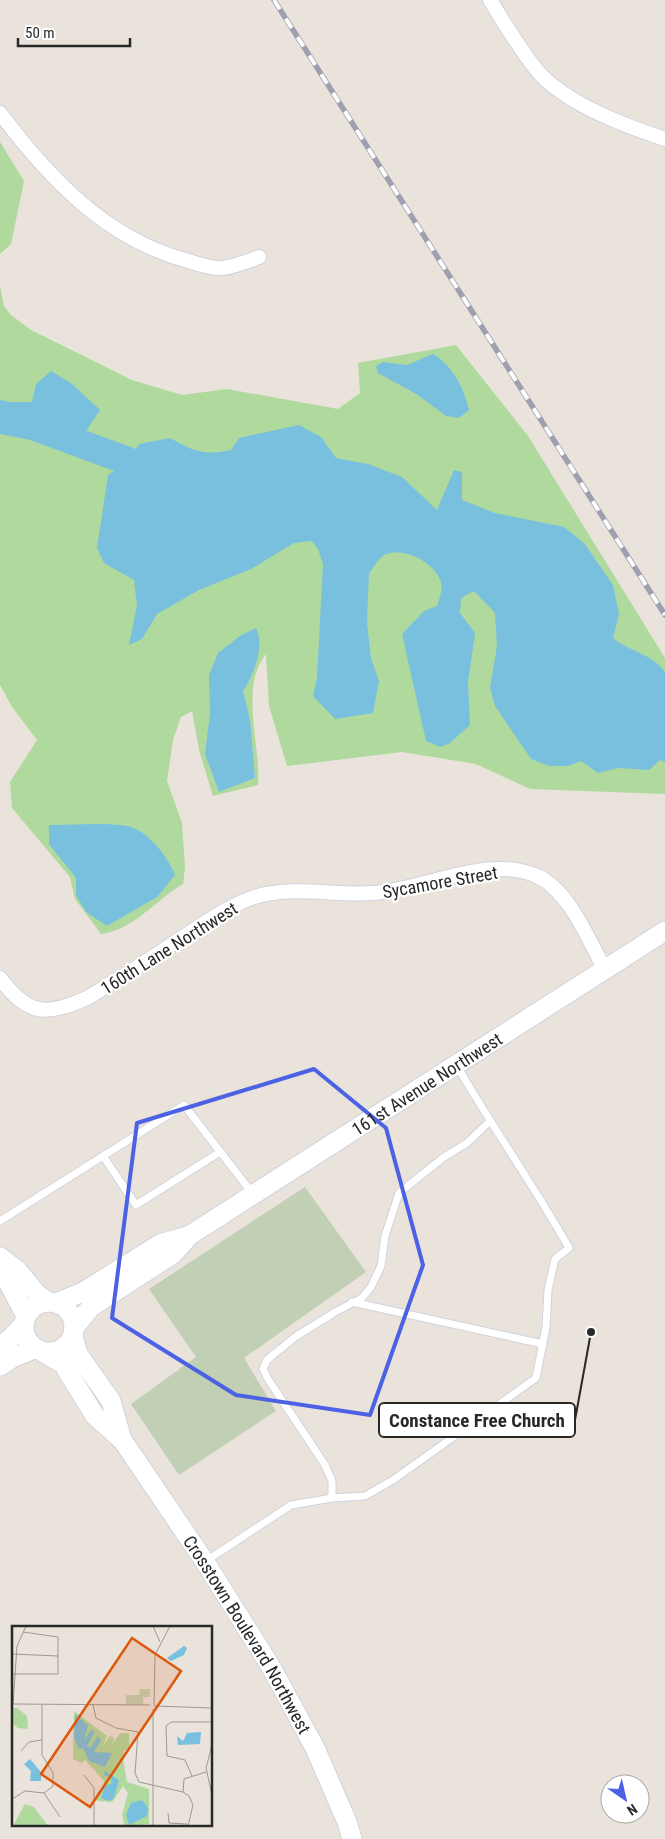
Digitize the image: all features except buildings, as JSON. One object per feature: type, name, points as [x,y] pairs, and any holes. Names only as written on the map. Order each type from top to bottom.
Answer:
[{"type":"main road","name":"161st Avenue Northwest","points":[[73,1332],[91,1308],[173,1254],[190,1235],[665,931]]},
{"type":"main road","name":"161st Avenue Northwest","points":[[52,1302],[83,1292],[160,1244],[190,1235]]},
{"type":"main road","points":[[0,1258],[17,1270],[37,1294],[69,1312],[73,1332],[61,1350],[52,1353],[39,1351],[12,1358],[0,1366]]},
{"type":"main road","points":[[0,1258],[6,1278],[24,1320],[24,1334],[39,1351]]},
{"type":"main road","points":[[0,1346],[11,1338],[32,1308],[52,1302]]},
{"type":"main road","name":"Crosstown Boulevard Northwest","points":[[73,1332],[78,1354],[111,1401],[123,1441]]},
{"type":"main road","name":"Crosstown Boulevard Northwest","points":[[39,1351],[63,1364],[95,1416],[123,1441],[205,1562],[272,1666],[315,1748],[347,1822],[352,1839]]},
{"type":"street","points":[[490,0],[542,76],[558,90],[608,118],[665,139]]},
{"type":"street","points":[[0,113],[30,153],[80,203],[106,224],[172,256],[209,267],[222,268],[259,258]]},
{"type":"street","name":"Sycamore Street","points":[[374,893],[403,889],[474,872],[519,870],[539,877],[556,890],[573,911],[605,970]]},
{"type":"street","name":"160th Lane Northwest","points":[[0,978],[26,1006],[44,1010],[66,1007],[87,998],[229,908],[251,898],[282,892],[374,893]]},
{"type":"lane","points":[[205,1562],[291,1505],[332,1498],[365,1496],[536,1378],[548,1290],[555,1259],[569,1248],[546,1208],[489,1122],[456,1064]]},
{"type":"lane","points":[[0,1221],[184,1105],[253,1194]]},
{"type":"lane","points":[[332,1498],[332,1481],[324,1465],[263,1369],[267,1360],[295,1337],[352,1302],[362,1298],[371,1286],[381,1266],[385,1236],[399,1193],[444,1157],[467,1142],[489,1122]]},
{"type":"lane","points":[[104,1156],[136,1206],[220,1152]]},
{"type":"lane","points":[[352,1302],[542,1344]]},
{"type":"highlighted area","points":[[314,1069],[386,1128],[423,1265],[370,1415],[236,1395],[112,1318],[137,1123]]},
{"type":"green space","points":[[0,142],[24,181],[11,244],[0,254]]},
{"type":"green space","points":[[0,286],[4,306],[11,315],[31,330],[132,380],[182,395],[227,389],[338,409],[360,393],[358,363],[456,345],[528,436],[665,658],[665,794],[530,789],[476,764],[402,752],[287,766],[269,706],[266,654],[258,667],[252,699],[258,785],[213,796],[199,750],[192,711],[181,717],[173,740],[167,781],[182,823],[185,868],[183,884],[134,921],[124,927],[101,934],[75,899],[70,877],[12,808],[10,782],[37,740],[12,707],[0,685]]},
{"type":"green space","points":[[305,1187],[366,1272],[244,1358],[276,1411],[179,1475],[131,1404],[196,1357],[149,1289]]},
{"type":"water","points":[[433,354],[452,371],[461,386],[469,410],[459,418],[446,416],[418,395],[378,373],[376,366],[383,362],[407,365]]},
{"type":"water","points":[[51,371],[72,384],[100,410],[86,431],[42,442],[0,434],[0,402],[32,402],[36,384]]},
{"type":"water","points":[[299,425],[321,437],[336,458],[368,464],[402,477],[437,510],[454,470],[462,472],[462,500],[495,513],[564,527],[584,543],[613,585],[619,614],[613,638],[654,661],[665,672],[665,762],[660,760],[649,770],[618,768],[598,773],[581,761],[568,766],[549,766],[531,759],[495,706],[490,688],[497,646],[495,613],[474,591],[461,598],[460,613],[475,633],[468,682],[470,725],[450,743],[441,747],[426,741],[402,634],[424,611],[437,606],[441,585],[438,576],[426,563],[409,554],[400,552],[384,555],[369,573],[367,623],[371,658],[379,681],[373,713],[335,719],[313,696],[317,678],[323,564],[318,549],[312,541],[294,543],[251,569],[199,590],[157,614],[142,639],[129,645],[137,606],[134,580],[104,563],[97,548],[108,475],[128,461],[139,444],[170,438],[199,451],[222,452],[231,450],[239,438]]},
{"type":"water","points":[[256,628],[259,652],[251,677],[243,691],[250,720],[255,778],[219,792],[205,754],[210,713],[209,675],[218,653],[240,636]]},
{"type":"water","points":[[108,824],[135,829],[156,845],[168,860],[175,875],[157,897],[107,926],[86,912],[76,895],[76,878],[49,844],[49,825]]},
{"type":"waterway","points":[[0,414],[128,461]]},
{"type":"railway","points":[[274,0],[665,615]]},
{"type":"place","name":"Constance Free Church","points":[[591,1332]]}]
